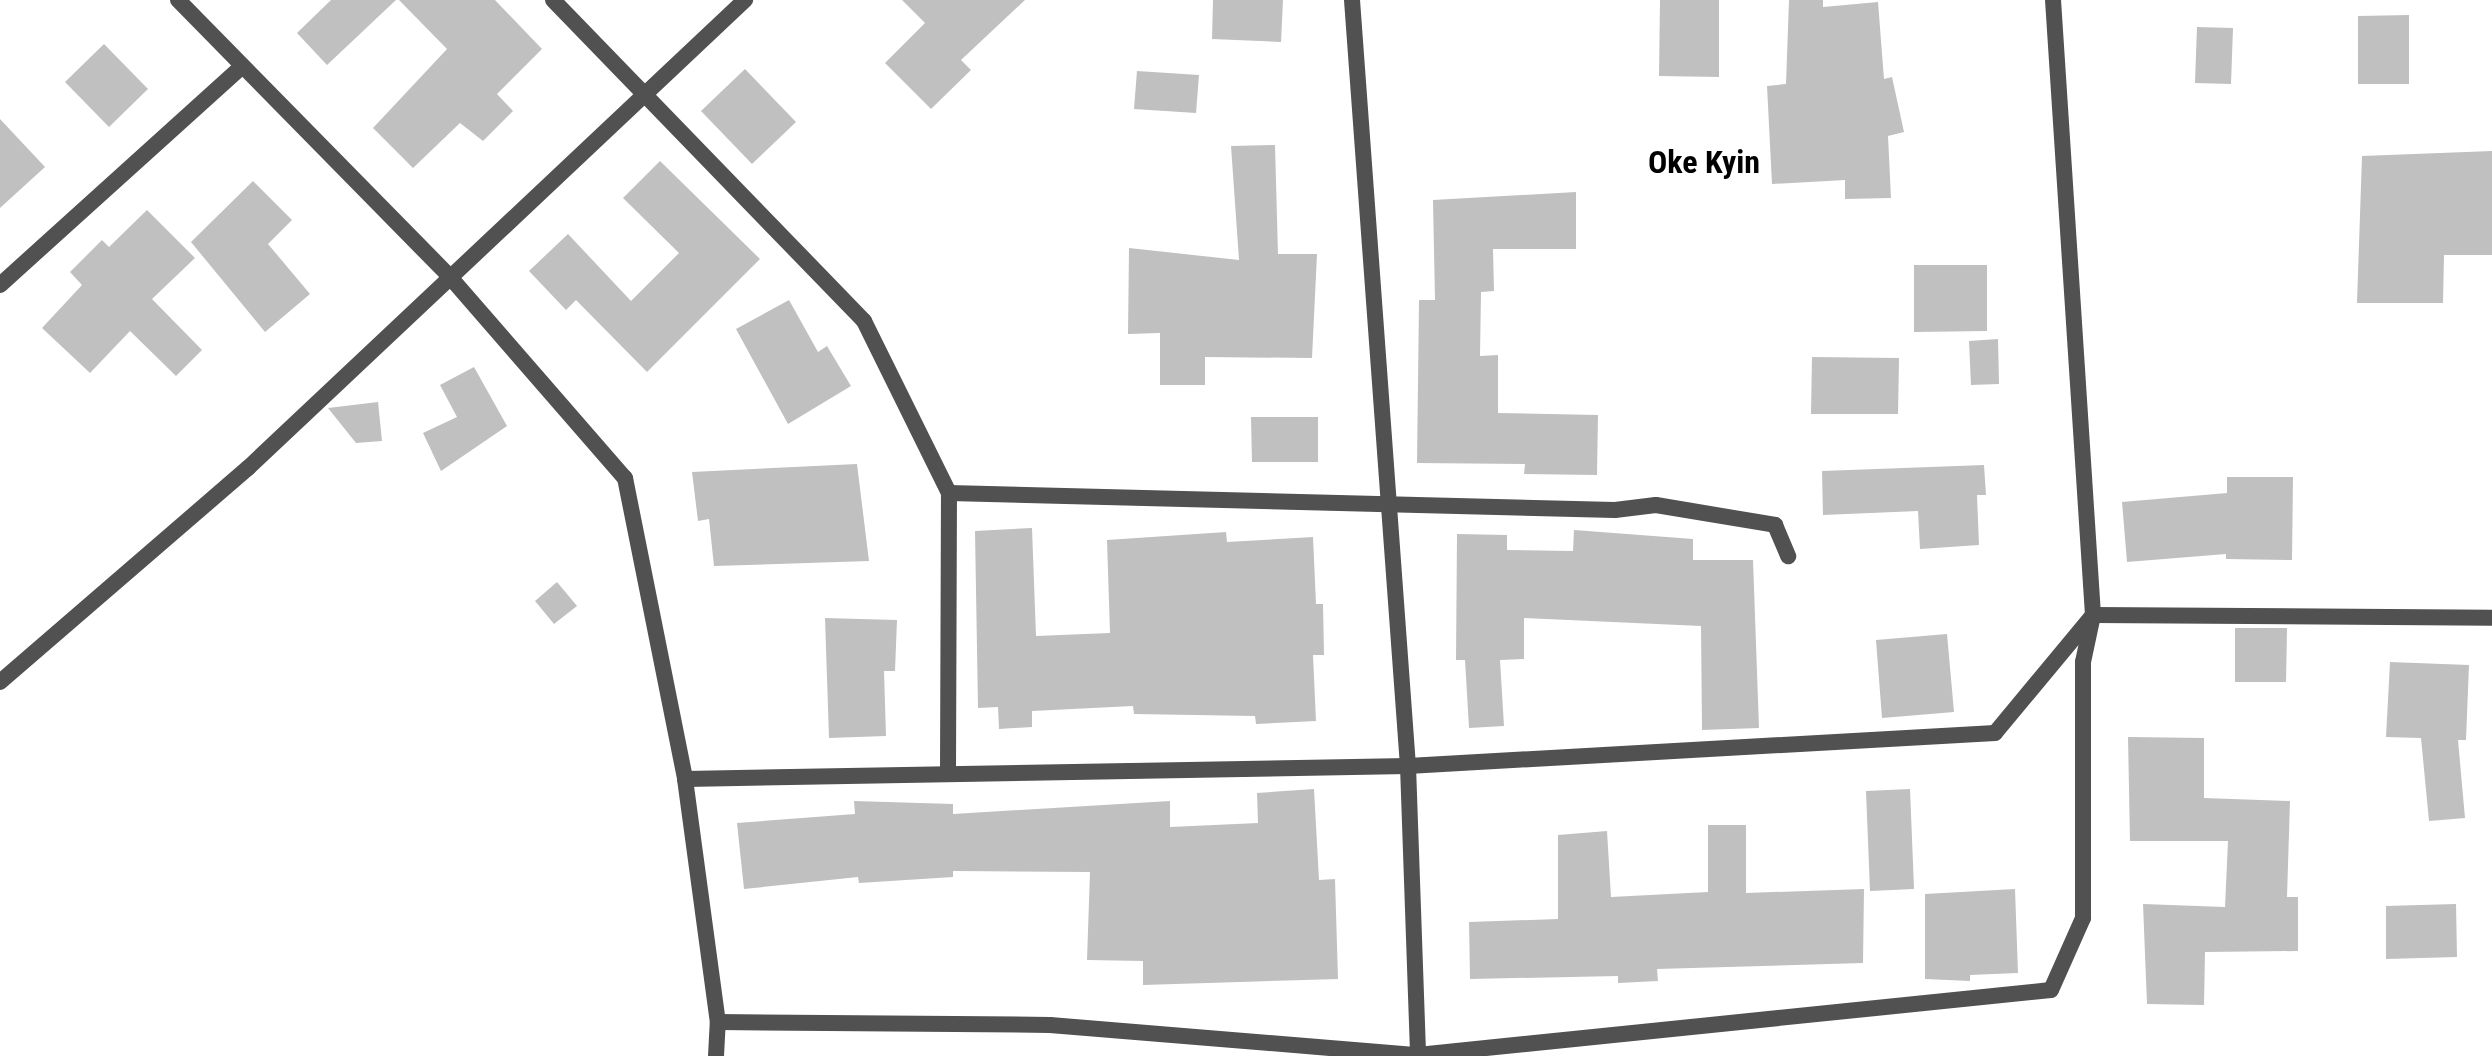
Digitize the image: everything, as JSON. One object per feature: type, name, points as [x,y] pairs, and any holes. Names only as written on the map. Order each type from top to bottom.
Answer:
[{"type":"street","points":[[178,0],[450,277],[625,478],[685,779],[718,1022],[716,1056]]},
{"type":"street","points":[[553,0],[864,321],[949,493],[948,774]]},
{"type":"street","points":[[0,682],[248,468],[745,0]]},
{"type":"street","points":[[1352,0],[1408,766],[1418,1056]]},
{"type":"street","points":[[718,1022],[1050,1025],[1418,1056],[2051,990],[2083,918],[2083,662],[2093,615],[2053,0]]},
{"type":"street","points":[[0,285],[242,66]]},
{"type":"street","points":[[949,493],[1615,510],[1656,505],[1775,525],[1788,556]]},
{"type":"street","points":[[2093,615],[2492,618]]},
{"type":"street","points":[[685,779],[1408,766],[1995,733],[2093,615]]},
{"type":"building","points":[[331,0],[396,0],[327,65],[297,33]]},
{"type":"building","points":[[399,0],[495,0],[542,49],[497,94],[513,111],[483,141],[460,123],[413,168],[373,128],[447,49]]},
{"type":"building","points":[[902,0],[1025,0],[961,60],[971,70],[931,109],[885,63],[925,23]]},
{"type":"building","points":[[1213,0],[1283,0],[1281,42],[1212,39]]},
{"type":"building","points":[[1660,0],[1719,0],[1719,77],[1659,76]]},
{"type":"building","points":[[1789,0],[1823,0],[1823,7],[1878,2],[1884,79],[1892,77],[1904,132],[1888,136],[1891,198],[1845,199],[1845,180],[1772,184],[1767,86],[1786,84]]},
{"type":"building","points":[[2409,15],[2409,84],[2358,84],[2358,16]]},
{"type":"building","points":[[2197,27],[2233,28],[2231,84],[2195,83]]},
{"type":"building","points":[[104,44],[148,89],[109,127],[65,82]]},
{"type":"building","points":[[745,69],[796,122],[752,164],[701,111]]},
{"type":"building","points":[[1137,71],[1199,75],[1196,113],[1134,109]]},
{"type":"building","points":[[0,119],[45,167],[0,208]]},
{"type":"building","points":[[1275,145],[1278,254],[1317,254],[1312,358],[1205,357],[1205,385],[1160,385],[1160,333],[1128,334],[1129,248],[1239,260],[1231,146]]},
{"type":"building","points":[[2492,151],[2492,255],[2444,255],[2443,303],[2357,303],[2362,156]]},
{"type":"building","points":[[660,161],[760,259],[647,372],[576,300],[566,310],[529,271],[568,234],[631,301],[679,253],[623,198]]},
{"type":"building","points":[[253,181],[292,220],[268,244],[310,294],[265,332],[191,242]]},
{"type":"building","points":[[1576,192],[1576,249],[1493,249],[1494,291],[1481,292],[1480,356],[1498,355],[1498,413],[1598,415],[1597,475],[1524,474],[1525,464],[1417,463],[1419,300],[1435,300],[1433,200]]},
{"type":"building","points":[[147,210],[195,258],[152,299],[202,350],[176,376],[130,331],[90,373],[42,328],[82,285],[70,272],[102,240],[109,247]]},
{"type":"building","points":[[1914,265],[1987,265],[1987,331],[1914,332]]},
{"type":"building","points":[[789,300],[818,352],[827,346],[851,386],[788,424],[736,329]]},
{"type":"building","points":[[1998,339],[1999,384],[1971,385],[1969,341]]},
{"type":"building","points":[[1812,357],[1899,358],[1898,414],[1811,414]]},
{"type":"building","points":[[474,367],[507,426],[441,471],[423,433],[457,417],[440,385]]},
{"type":"building","points":[[378,402],[382,441],[356,443],[328,408]]},
{"type":"building","points":[[1251,417],[1318,417],[1318,462],[1252,462]]},
{"type":"building","points":[[857,464],[869,561],[714,566],[709,519],[698,521],[692,472]]},
{"type":"building","points":[[1984,465],[1986,495],[1977,495],[1979,545],[1920,549],[1918,511],[1823,515],[1822,471]]},
{"type":"building","points":[[2227,477],[2293,477],[2292,560],[2226,559],[2226,554],[2127,562],[2122,502],[2227,493]]},
{"type":"building","points":[[1032,528],[1036,636],[1110,633],[1107,540],[1226,532],[1227,542],[1313,537],[1316,604],[1323,604],[1324,655],[1313,655],[1316,721],[1256,724],[1255,716],[1134,714],[1133,706],[1032,711],[1032,727],[999,729],[998,707],[978,708],[975,531]]},
{"type":"building","points":[[1574,530],[1693,539],[1693,560],[1753,560],[1759,728],[1702,730],[1701,626],[1524,618],[1524,659],[1500,660],[1504,726],[1469,728],[1465,660],[1456,660],[1457,534],[1507,535],[1507,550],[1573,551]]},
{"type":"building","points":[[557,582],[577,606],[554,624],[535,601]]},
{"type":"building","points":[[825,618],[897,620],[895,671],[884,671],[886,736],[829,738]]},
{"type":"building","points":[[2235,628],[2287,628],[2286,682],[2235,682]]},
{"type":"building","points":[[1947,634],[1954,712],[1882,718],[1876,640]]},
{"type":"building","points":[[2390,662],[2469,665],[2466,740],[2458,740],[2465,818],[2429,821],[2421,738],[2386,737]]},
{"type":"building","points":[[2128,737],[2204,738],[2204,798],[2290,801],[2287,897],[2298,897],[2298,951],[2205,952],[2204,1005],[2147,1004],[2143,904],[2225,907],[2228,841],[2130,841]]},
{"type":"building","points":[[1314,789],[1319,880],[1335,879],[1338,979],[1143,985],[1143,961],[1087,960],[1090,872],[953,871],[953,877],[859,883],[858,877],[744,889],[737,823],[855,814],[854,801],[953,804],[953,814],[1170,801],[1170,827],[1258,823],[1257,793]]},
{"type":"building","points":[[1910,789],[1914,889],[1870,891],[1866,791]]},
{"type":"building","points":[[1708,825],[1746,825],[1746,893],[1864,889],[1863,963],[1657,969],[1658,981],[1618,983],[1618,976],[1470,979],[1469,922],[1558,919],[1558,835],[1607,831],[1611,897],[1708,892]]},
{"type":"building","points":[[2015,889],[2018,973],[1970,975],[1970,981],[1925,979],[1925,894]]},
{"type":"building","points":[[2456,904],[2457,957],[2386,959],[2386,906]]},
{"type":"district","name":"Oke Kyin","points":[[1704,162]]}]
